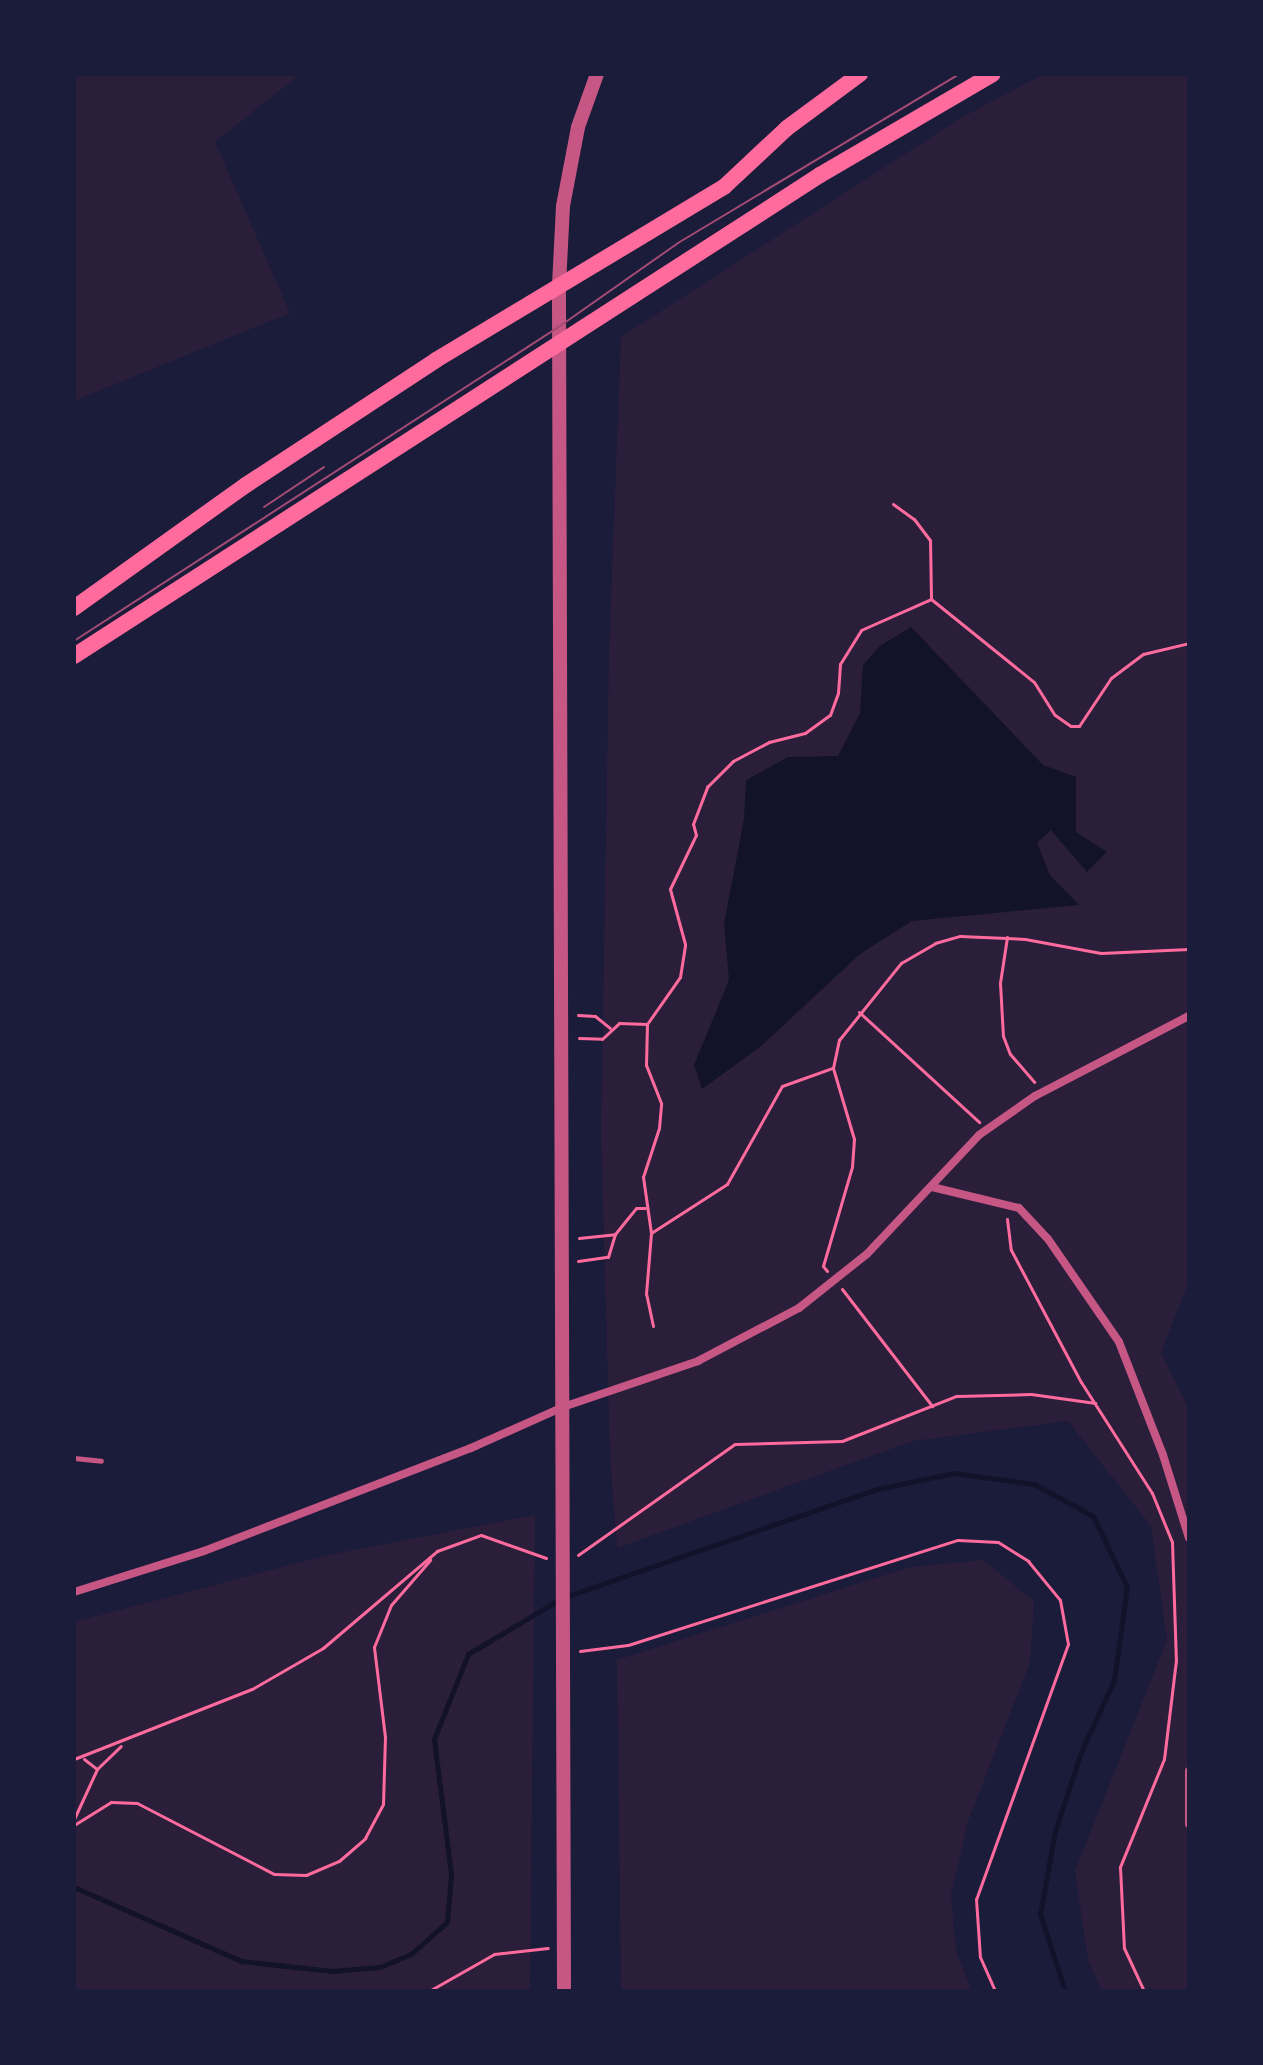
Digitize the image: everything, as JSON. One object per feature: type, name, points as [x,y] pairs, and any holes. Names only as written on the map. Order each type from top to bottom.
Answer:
[{"type":"main road","points":[[74,608],[269,470],[559,285],[724,187],[787,128],[860,74]]},
{"type":"main road","points":[[74,656],[560,347],[820,175],[993,74]]},
{"type":"street","points":[[564,1991],[559,285],[563,206],[578,127],[597,74]]},
{"type":"street","points":[[74,1592],[219,1545],[471,1448],[563,1407],[698,1361],[799,1308],[867,1254],[988,1129],[1044,1092],[1189,1016]]},
{"type":"street","points":[[932,1187],[1005,1202],[1035,1221],[1119,1342],[1163,1455],[1189,1538]]},
{"type":"street","points":[[1189,1771],[1189,1824]]},
{"type":"lane","points":[[74,1458],[101,1461]]},
{"type":"path","points":[[893,504],[914,519],[930,540],[931,599]]},
{"type":"path","points":[[931,599],[1034,682],[1055,715],[1071,726],[1079,726],[1111,678],[1143,654],[1189,643]]},
{"type":"path","points":[[653,1326],[646,1294],[651,1233],[645,1208],[643,1177],[659,1128],[661,1103],[646,1065],[647,1024],[680,977],[685,944],[670,889],[696,835],[693,824],[707,787],[733,761],[769,742],[805,733],[830,715],[838,693],[840,664],[861,630],[931,599]]},
{"type":"path","points":[[932,1406],[823,1266],[852,1167],[854,1139],[833,1068],[839,1040],[901,963],[935,943],[960,936],[1007,937],[1101,953],[1189,949]]},
{"type":"path","points":[[1007,937],[1000,983],[1003,1036],[1010,1054],[1044,1092]]},
{"type":"path","points":[[859,1012],[988,1129]]},
{"type":"path","points":[[562,1013],[595,1016],[610,1028]]},
{"type":"path","points":[[562,1037],[602,1039],[610,1028],[619,1023],[647,1024]]},
{"type":"path","points":[[651,1233],[727,1184],[782,1086],[833,1068]]},
{"type":"path","points":[[1005,1202],[1011,1250],[1095,1403],[1152,1493],[1172,1542],[1176,1660],[1164,1759],[1120,1867],[1124,1948],[1144,1991]]},
{"type":"path","points":[[562,1263],[608,1257],[615,1234],[636,1208],[645,1208]]},
{"type":"path","points":[[562,1240],[615,1234]]},
{"type":"path","points":[[74,1759],[124,1743],[252,1689],[323,1648],[437,1551],[481,1535],[563,1570],[735,1444],[842,1441],[956,1396],[1031,1394],[1095,1403]]},
{"type":"path","points":[[563,1654],[628,1645],[958,1540],[998,1542],[1028,1561],[1060,1600],[1068,1644],[976,1899],[980,1957],[995,1991]]},
{"type":"path","points":[[74,1825],[111,1802],[137,1803],[274,1874],[306,1875],[339,1861],[365,1838],[383,1804],[385,1737],[374,1647],[391,1605],[437,1551]]},
{"type":"path","points":[[74,1819],[97,1769],[124,1743]]},
{"type":"path","points":[[83,1758],[97,1769]]},
{"type":"path","points":[[429,1991],[494,1954],[563,1946]]},
{"type":"shaded area","points":[[74,74],[300,74],[215,142],[290,313],[74,401]]},
{"type":"shaded area","points":[[1044,74],[1189,74],[1189,1281],[1161,1353],[1189,1409],[1189,1991],[1102,1991],[1088,1960],[1075,1871],[1167,1640],[1151,1526],[1068,1421],[913,1441],[617,1548],[610,1457],[601,1134],[609,652],[621,337],[964,116]]},
{"type":"shaded area","points":[[911,627],[1043,765],[1076,777],[1076,832],[1107,852],[1087,872],[1051,830],[1037,843],[1050,875],[1079,905],[912,921],[860,954],[760,1047],[702,1089],[694,1065],[729,980],[724,924],[744,819],[746,780],[788,757],[838,756],[860,713],[863,665],[880,646]]},
{"type":"shaded area","points":[[535,1515],[530,1991],[74,1991],[74,1622],[328,1555]]},
{"type":"shaded area","points":[[983,1560],[1034,1601],[1030,1663],[968,1821],[951,1894],[956,1951],[972,1991],[621,1991],[617,1660],[910,1567]]},
{"type":"waterway","points":[[74,1887],[241,1961],[332,1971],[380,1967],[411,1954],[447,1922],[451,1874],[434,1739],[468,1654],[562,1598],[877,1489],[954,1473],[1034,1484],[1093,1516],[1127,1587],[1114,1680],[1081,1752],[1055,1831],[1040,1914],[1065,1991]]},
{"type":"tram line","points":[[74,641],[560,326],[678,243],[959,74]]},
{"type":"tram line","points":[[264,507],[324,467]]}]
